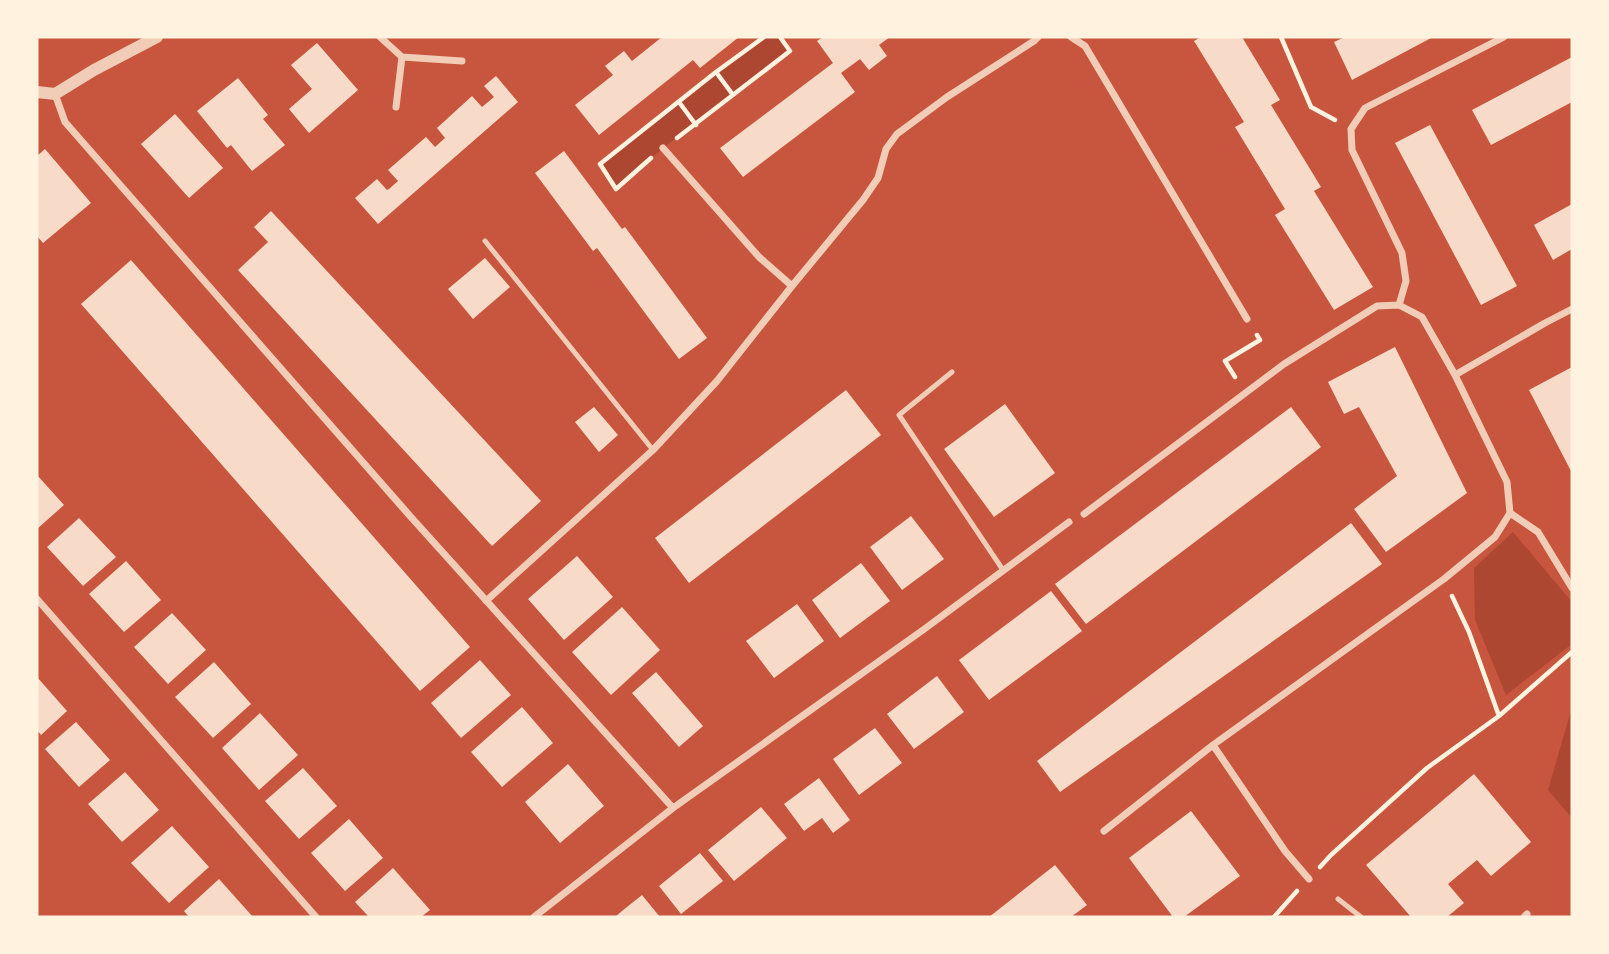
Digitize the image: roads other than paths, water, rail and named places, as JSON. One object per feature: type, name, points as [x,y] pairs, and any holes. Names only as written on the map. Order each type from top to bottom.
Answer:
[{"type":"street","points":[[37,92],[55,94],[156,37]]},
{"type":"street","points":[[380,37],[402,57],[462,61]]},
{"type":"street","points":[[485,601],[653,450],[717,381],[863,200],[878,178],[886,149],[897,134],[947,97],[1038,37]]},
{"type":"street","points":[[1071,37],[1085,46],[1099,67],[1247,319]]},
{"type":"street","points":[[1399,305],[1406,281],[1402,253],[1352,150],[1351,129],[1365,108],[1504,37]]},
{"type":"street","points":[[396,107],[402,57]]},
{"type":"street","points":[[55,94],[65,122],[485,601],[673,808]]},
{"type":"street","points":[[663,148],[759,257],[792,286]]},
{"type":"street","points":[[1084,514],[1284,364],[1377,306],[1399,305],[1422,317],[1455,375],[1507,482],[1510,513],[1495,537],[1444,579],[1213,745],[1104,831]]},
{"type":"street","points":[[1455,375],[1572,309]]},
{"type":"street","points":[[1510,513],[1538,532],[1572,588]]},
{"type":"street","points":[[534,917],[673,808],[1069,522]]},
{"type":"street","points":[[37,599],[316,917]]},
{"type":"street","points":[[1213,745],[1286,851],[1309,879]]},
{"type":"lane","points":[[485,241],[653,450]]},
{"type":"lane","points":[[952,372],[899,415],[1003,570]]},
{"type":"lane","points":[[1338,899],[1361,917]]}]
